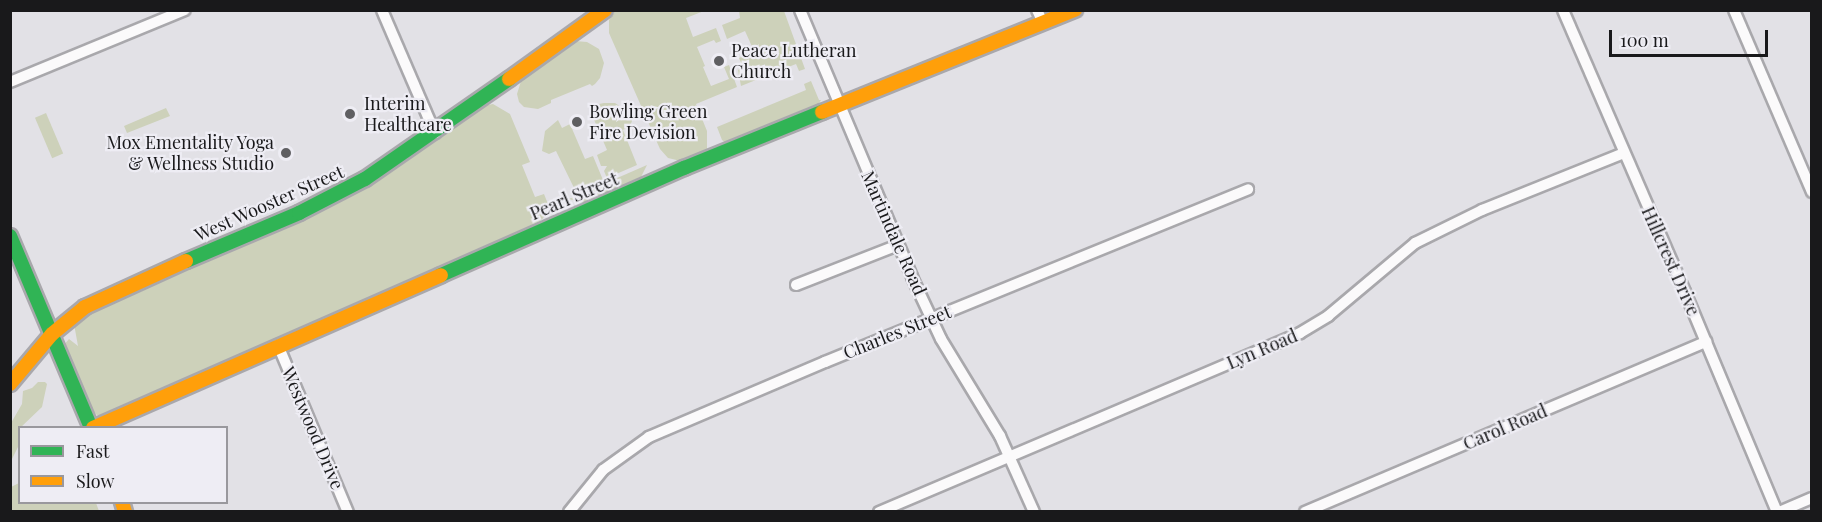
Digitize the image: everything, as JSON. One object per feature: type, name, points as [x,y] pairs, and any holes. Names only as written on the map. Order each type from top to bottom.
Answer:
[{"type":"street","points":[[10,82],[185,10]]},
{"type":"street","points":[[382,10],[435,133]]},
{"type":"street","name":"West Wooster Street","points":[[10,384],[52,334],[86,307],[106,296],[333,197],[435,133],[605,10]]},
{"type":"street","name":"Martindale Road","points":[[800,10],[838,105],[941,339],[1011,457],[1034,512]]},
{"type":"street","name":"Pearl Street","points":[[96,426],[684,168],[838,105],[1040,17],[1075,10]]},
{"type":"street","name":"Hillcrest Drive","points":[[1563,10],[1778,512]]},
{"type":"street","points":[[1737,11],[1812,192]]},
{"type":"street","name":"Lyn Road","points":[[879,512],[1300,333],[1329,316],[1415,243],[1482,210],[1624,153]]},
{"type":"street","name":"Charles Street","points":[[569,512],[603,470],[649,437],[1248,189]]},
{"type":"street","points":[[10,236],[91,426]]},
{"type":"street","points":[[796,285],[898,245]]},
{"type":"street","name":"Carol Road","points":[[1305,512],[1706,342]]},
{"type":"street","name":"Westwood Drive","points":[[278,345],[348,512]]},
{"type":"street","points":[[1778,512],[1812,498]]},
{"type":"green space","points":[[615,11],[704,11],[686,18],[693,37],[716,28],[721,41],[716,43],[714,40],[697,47],[705,66],[703,67],[711,86],[729,79],[724,67],[729,65],[737,87],[696,104],[707,131],[707,152],[685,162],[668,158],[660,149],[609,33],[609,20]]},
{"type":"green space","points":[[739,11],[784,11],[805,69],[799,71],[796,64],[741,86],[738,70],[743,67],[739,58],[754,51],[745,31],[727,39],[722,25],[740,18]]},
{"type":"green space","points":[[575,41],[587,42],[599,49],[604,63],[600,78],[592,86],[590,84],[551,100],[551,103],[538,109],[524,107],[519,102],[517,94],[522,78]]},
{"type":"green space","points":[[811,81],[821,100],[816,108],[728,145],[722,140],[717,127],[806,90],[804,84]]},
{"type":"green space","points":[[615,103],[627,111],[632,121],[630,126],[623,130],[637,165],[607,178],[604,171],[607,166],[601,166],[597,155],[607,150],[592,115],[602,111],[599,104]]},
{"type":"green space","points":[[493,104],[510,114],[530,162],[522,165],[535,197],[544,194],[548,204],[546,214],[538,225],[107,415],[97,415],[89,408],[63,346],[69,339],[78,346],[74,324],[138,287],[326,209],[368,187],[483,106]]},
{"type":"green space","points":[[166,108],[170,116],[127,133],[124,126]]},
{"type":"green space","points":[[46,113],[63,154],[52,158],[35,118]]},
{"type":"green space","points":[[558,120],[562,128],[570,124],[585,159],[593,156],[603,180],[576,192],[556,151],[549,154],[542,151],[545,131]]},
{"type":"green space","points":[[647,165],[639,181],[586,204],[569,199]]},
{"type":"green space","points":[[38,382],[47,384],[42,407],[22,426],[18,426],[18,447],[11,461],[11,423],[22,404],[23,391],[32,388]]},
{"type":"green space","points":[[18,484],[18,504],[96,504],[99,511],[11,511],[11,487]]},
{"type":"traffic: fast","points":[[186,261],[299,213],[365,179],[509,79]]},
{"type":"traffic: fast","points":[[441,275],[684,168],[822,112]]},
{"type":"traffic: fast","points":[[10,236],[90,426]]},
{"type":"traffic: slow","points":[[509,79],[605,10]]},
{"type":"traffic: slow","points":[[822,112],[1075,10]]},
{"type":"traffic: slow","points":[[10,384],[52,334],[85,307],[186,261]]},
{"type":"traffic: slow","points":[[98,426],[441,275]]},
{"type":"traffic: slow","points":[[123,504],[125,512]]},
{"type":"place","name":"Peace Lutheran Church","points":[[719,61]]},
{"type":"place","name":"Interim Healthcare","points":[[350,114]]},
{"type":"place","name":"Bowling Green Fire Devision","points":[[577,122]]},
{"type":"place","name":"Mox Ementality Yoga & Wellness Studio","points":[[286,153]]}]
